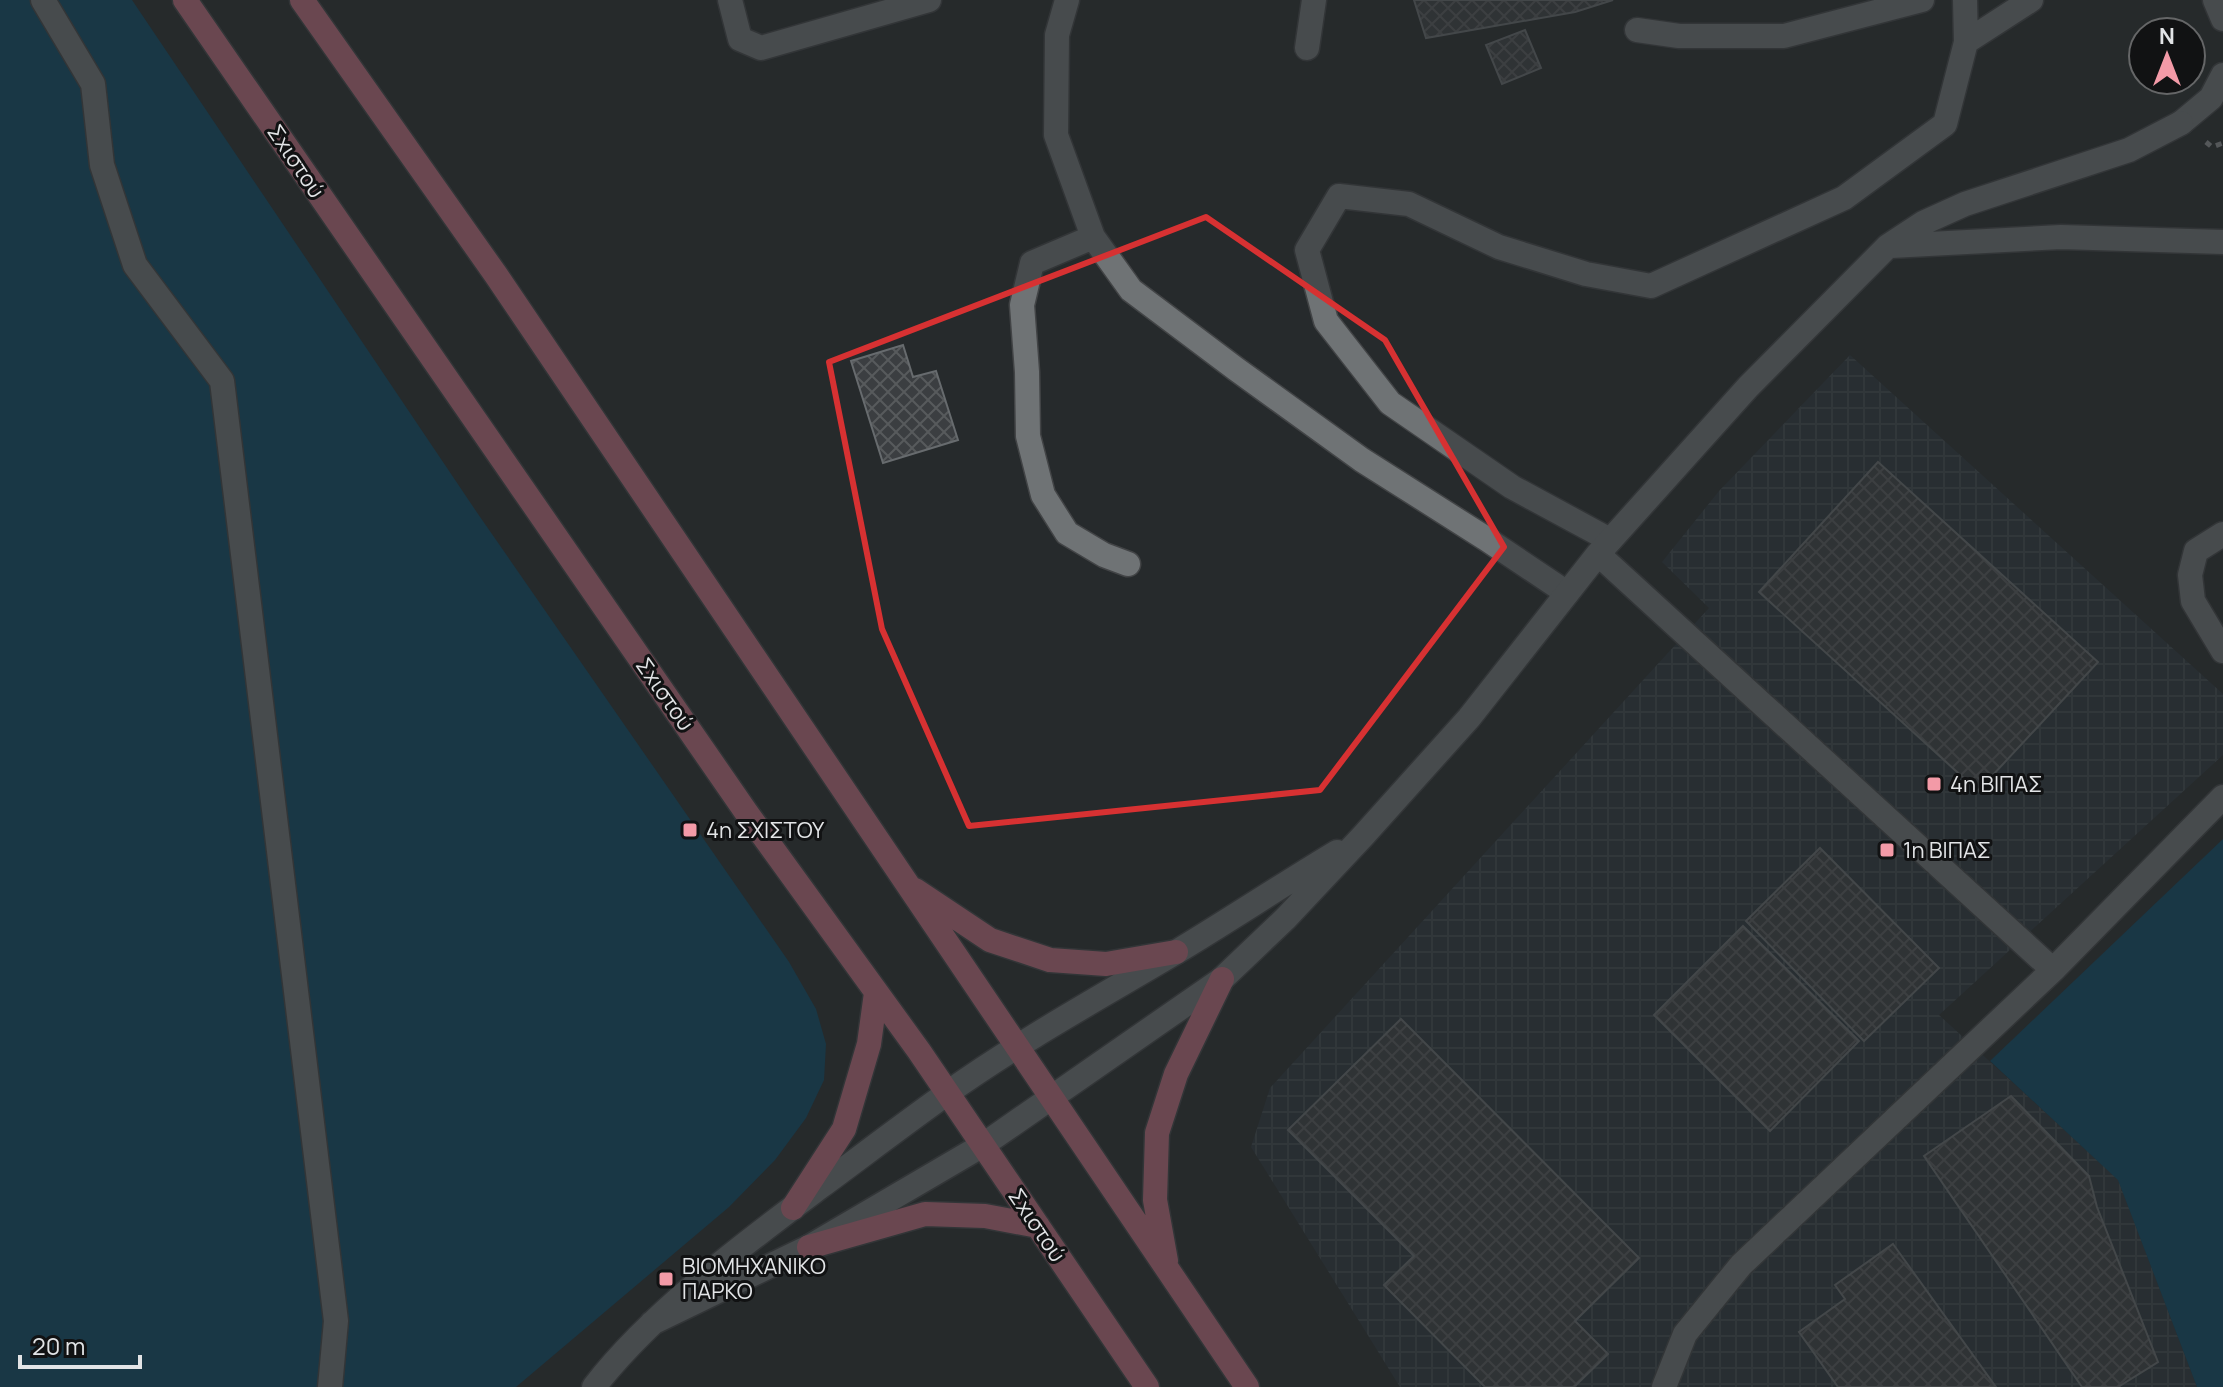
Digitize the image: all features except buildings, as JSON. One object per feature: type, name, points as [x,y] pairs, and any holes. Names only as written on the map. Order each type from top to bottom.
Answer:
[{"type":"main road","name":"Σχιστού","points":[[185,0],[737,798],[947,1093],[1147,1387]]},
{"type":"main road","points":[[302,0],[496,275],[1247,1387]]},
{"type":"main road","points":[[905,883],[990,940],[1050,960],[1106,964],[1176,952]]},
{"type":"main road","points":[[1168,1271],[1155,1200],[1157,1133],[1176,1074],[1222,979]]},
{"type":"main road","points":[[793,1208],[844,1129],[869,1044],[876,993]]},
{"type":"main road","points":[[809,1247],[925,1214],[985,1216],[1038,1226]]},
{"type":"street","points":[[43,0],[93,84],[102,165],[135,265],[222,381],[336,1321],[330,1387]]},
{"type":"street","points":[[730,0],[740,39],[761,48],[929,0]]},
{"type":"street","points":[[1067,0],[1057,35],[1056,135],[1093,237],[1131,290],[1362,460],[1567,593]]},
{"type":"street","points":[[1307,48],[1314,0]]},
{"type":"street","points":[[1637,30],[1679,36],[1784,36],[1922,0]]},
{"type":"street","points":[[1965,0],[1966,42],[1945,124],[1844,198],[1651,286],[1586,274],[1499,247],[1409,204],[1339,196],[1307,250],[1326,321],[1390,403],[1604,547],[2053,970]]},
{"type":"street","points":[[1966,42],[2031,0]]},
{"type":"street","points":[[2215,0],[2223,19]]},
{"type":"street","points":[[652,1323],[809,1247],[983,1145],[1222,979],[1286,918],[1469,718],[1604,547],[1748,387],[1888,246],[1923,223],[1965,204],[2129,150],[2181,123],[2211,98],[2223,75]]},
{"type":"street","points":[[1093,237],[1032,263],[1022,305],[1028,436],[1043,495],[1067,533],[1104,555],[1128,564]]},
{"type":"street","points":[[1888,246],[2061,237],[2223,242]]},
{"type":"street","points":[[2223,534],[2196,551],[2190,575],[2193,601],[2223,651]]},
{"type":"street","points":[[1664,1387],[1685,1334],[1741,1265],[2053,970],[2223,797]]},
{"type":"street","points":[[594,1387],[652,1323],[793,1208],[947,1093],[1016,1047],[1363,836]]},
{"type":"highlighted area","points":[[1206,217],[1385,340],[1504,547],[1320,790],[969,826],[882,629],[829,362]]},
{"type":"shaded area","points":[[0,0],[132,0],[478,514],[789,962],[816,1009],[826,1044],[824,1080],[806,1118],[775,1160],[729,1207],[516,1387],[0,1387]]},
{"type":"shaded area","points":[[1850,355],[2223,694],[2223,755],[1939,1015],[2118,1179],[2197,1387],[1400,1387],[1251,1147],[1270,1088],[1709,608],[1662,562],[1719,491]]},
{"type":"shaded area","points":[[2223,839],[2223,1387],[2197,1387],[2118,1180],[1990,1061]]},
{"type":"place","name":"4η ΒΙΠΑΣ","points":[[1934,784]]},
{"type":"place","name":"4η ΣΧΙΣΤΟΥ","points":[[690,830]]},
{"type":"place","name":"1η ΒΙΠΑΣ","points":[[1887,850]]},
{"type":"place","name":"ΒΙΟΜΗΧΑΝΙΚΟ ΠΑΡΚΟ","points":[[666,1279]]}]
